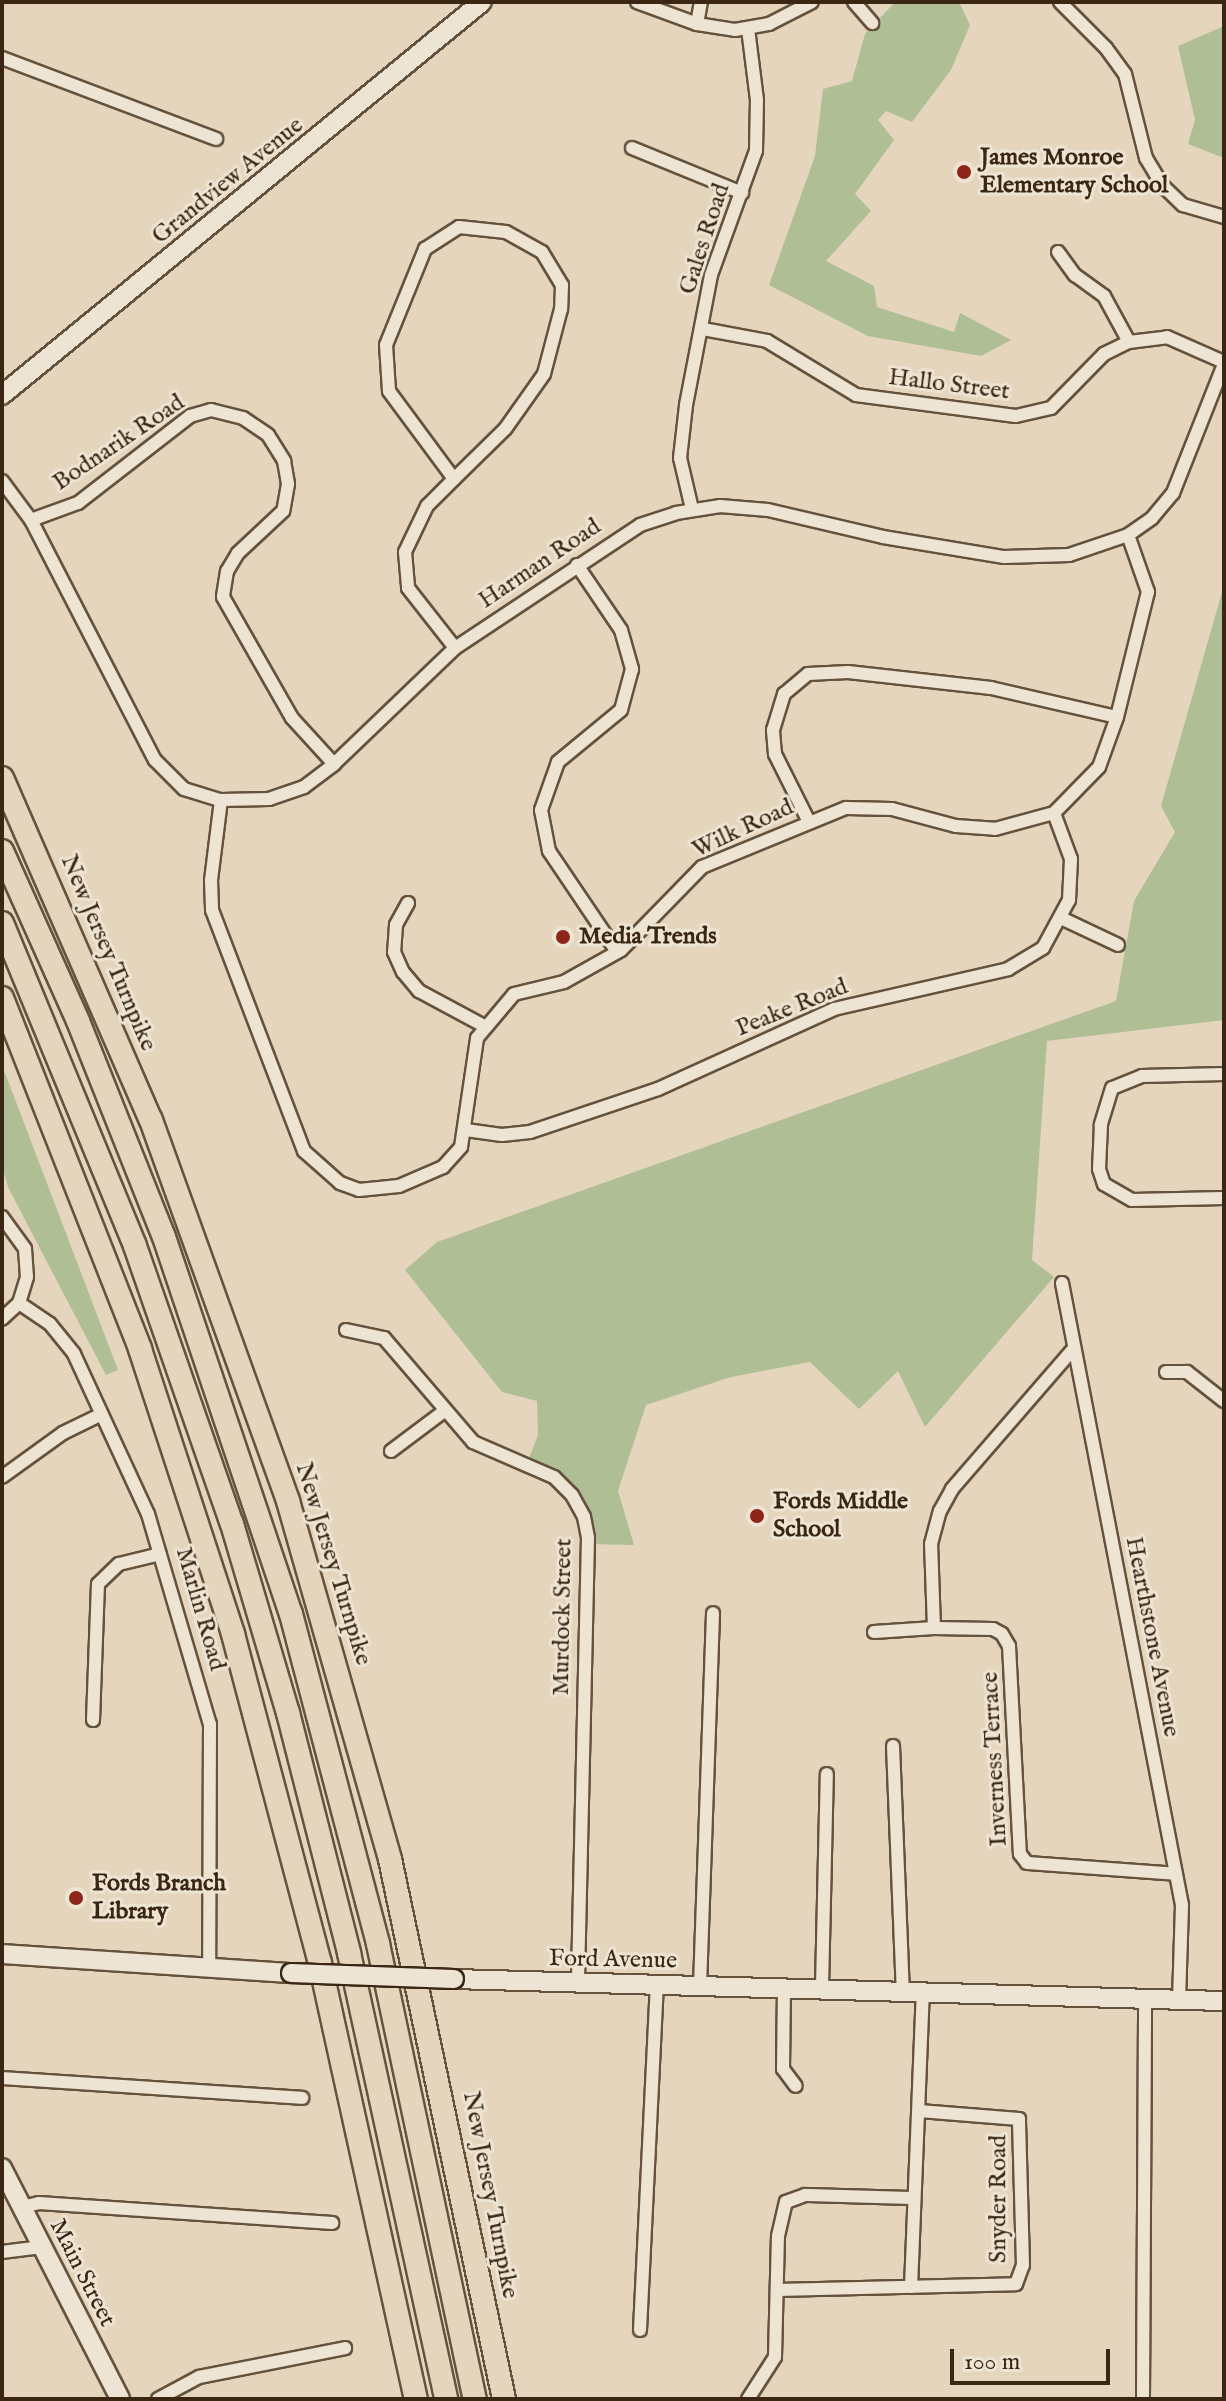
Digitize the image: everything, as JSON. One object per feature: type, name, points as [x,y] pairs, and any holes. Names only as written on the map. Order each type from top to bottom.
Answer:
[{"type":"highway","name":"New Jersey Turnpike","points":[[2,778],[151,1120],[288,1501],[390,1859],[504,2399]]},
{"type":"highway","points":[[2,851],[78,1021],[164,1237],[287,1600],[378,1944],[475,2399]]},
{"type":"highway","points":[[2,923],[135,1246],[236,1539],[349,1953],[446,2399]]},
{"type":"highway","points":[[2,998],[111,1269],[233,1634],[323,1977],[416,2399]]},
{"type":"street","name":"Grandview Avenue","points":[[2,395],[482,2]]},
{"type":"street","points":[[637,2],[697,24],[748,29],[786,17],[812,2]]},
{"type":"street","points":[[697,24],[701,2]]},
{"type":"street","points":[[854,2],[872,23]]},
{"type":"street","points":[[1060,2],[1106,48],[1125,74],[1146,158],[1162,185],[1183,205],[1224,217]]},
{"type":"street","name":"Gales Road","points":[[692,509],[680,458],[711,275],[756,151],[758,125],[748,29]]},
{"type":"street","points":[[2,58],[216,139]]},
{"type":"street","points":[[632,148],[742,193]]},
{"type":"street","points":[[454,479],[389,391],[386,345],[425,249],[459,227],[506,232],[542,252],[562,285],[561,309],[544,374],[505,429],[427,506],[405,552],[408,588],[455,648]]},
{"type":"street","points":[[1058,252],[1075,275],[1104,296],[1129,342]]},
{"type":"street","name":"Hallo Street","points":[[703,329],[767,341],[856,395],[1016,416],[1051,408],[1104,354],[1129,342],[1167,337],[1224,363]]},
{"type":"street","name":"Harman Road","points":[[2,481],[31,520],[155,760],[184,789],[221,800],[269,799],[304,787],[334,764],[455,648],[640,525],[692,509],[768,510],[883,537],[1004,557],[1077,553],[1128,535],[1152,518],[1173,493],[1224,363]]},
{"type":"street","name":"Bodnarik Road","points":[[31,520],[78,503],[190,416],[211,410],[243,418],[268,435],[284,461],[288,484],[283,511],[238,553],[227,571],[223,597],[292,718],[334,764]]},
{"type":"street","points":[[1054,813],[1099,767],[1117,717],[1147,604],[1128,535]]},
{"type":"street","points":[[577,565],[621,630],[632,669],[621,710],[558,762],[541,810],[549,851],[617,952]]},
{"type":"street","points":[[809,822],[775,754],[773,730],[784,694],[808,674],[848,672],[991,688],[1117,717]]},
{"type":"street","name":"Wilk Road","points":[[221,800],[211,880],[212,910],[304,1151],[340,1183],[359,1190],[399,1186],[448,1163],[461,1147],[466,1130],[477,1038],[484,1026],[514,994],[564,982],[617,952],[702,867],[846,808],[877,809],[995,829],[1054,813]]},
{"type":"street","name":"Peake Road","points":[[466,1130],[502,1135],[530,1132],[658,1089],[834,1009],[1008,969],[1043,948],[1061,918],[1072,877],[1054,813]]},
{"type":"street","points":[[408,903],[395,939],[394,952],[403,972],[419,991],[484,1026]]},
{"type":"street","points":[[1061,918],[1118,945]]},
{"type":"street","points":[[1224,1074],[1142,1076],[1112,1088],[1101,1125],[1099,1169],[1104,1184],[1132,1200],[1224,1198]]},
{"type":"street","points":[[2,1217],[25,1249],[27,1277],[19,1303],[2,1319]]},
{"type":"street","name":"Hearthstone Avenue","points":[[1062,1283],[1182,1905],[1179,2000]]},
{"type":"street","name":"Marlin Road","points":[[19,1303],[63,1337],[148,1514],[160,1554],[214,1748],[209,1968]]},
{"type":"street","name":"Murdock Street","points":[[346,1330],[384,1338],[443,1412],[473,1442],[554,1477],[584,1517],[588,1538],[578,1985]]},
{"type":"street","points":[[934,1628],[931,1544],[940,1511],[952,1489],[1074,1348]]},
{"type":"street","points":[[1166,1372],[1187,1372],[1224,1401]]},
{"type":"street","points":[[391,1451],[443,1412]]},
{"type":"street","points":[[2,1477],[63,1433],[102,1414]]},
{"type":"street","points":[[93,1720],[98,1584],[119,1564],[160,1554]]},
{"type":"street","points":[[700,1986],[713,1613]]},
{"type":"street","name":"Inverness Terrace","points":[[874,1632],[934,1628],[993,1629],[1009,1646],[1020,1854],[1027,1863],[1176,1874]]},
{"type":"street","points":[[893,1746],[903,1990]]},
{"type":"street","points":[[822,1987],[827,1774]]},
{"type":"street","name":"Ford Avenue","points":[[2,1954],[291,1973],[578,1985],[822,1987],[1224,2001]]},
{"type":"street","points":[[640,2330],[657,1985]]},
{"type":"street","points":[[784,1987],[783,2069],[796,2086]]},
{"type":"street","points":[[911,2287],[923,1990]]},
{"type":"street","points":[[1143,2399],[1145,1999]]},
{"type":"street","points":[[2,2078],[302,2098]]},
{"type":"street","name":"Snyder Road","points":[[777,2290],[1016,2284],[1023,2265],[1019,2119],[919,2111]]},
{"type":"street","name":"Main Street","points":[[2,2168],[120,2399]]},
{"type":"street","points":[[748,2399],[775,2357],[778,2236],[786,2202],[805,2195],[913,2198]]},
{"type":"street","points":[[22,2207],[39,2203],[332,2223]]},
{"type":"street","points":[[2,2252],[42,2247]]},
{"type":"street","points":[[158,2399],[208,2374],[345,2348]]},
{"type":"green space","points":[[895,2],[959,2],[970,25],[951,70],[912,122],[886,111],[878,120],[894,140],[855,194],[871,211],[826,261],[874,286],[877,307],[954,332],[960,313],[1011,340],[981,356],[868,336],[769,285],[815,156],[823,89],[852,81],[865,34]]},
{"type":"green space","points":[[1224,26],[1224,158],[1188,144],[1195,120],[1178,46]]},
{"type":"green space","points":[[1224,585],[1224,1020],[1047,1041],[1032,1260],[1054,1277],[925,1427],[898,1371],[859,1409],[810,1362],[731,1377],[646,1405],[618,1491],[634,1545],[587,1544],[566,1489],[526,1467],[538,1435],[537,1401],[502,1392],[405,1270],[437,1242],[1116,1001],[1134,901],[1175,832],[1161,806]]},
{"type":"green space","points":[[2,1065],[118,1370],[106,1375],[8,1187],[2,1165]]},
{"type":"place","name":"James Monroe Elementary School","points":[[964,172]]},
{"type":"place","name":"Media Trends","points":[[563,937]]},
{"type":"place","name":"Fords Middle School","points":[[757,1516]]},
{"type":"place","name":"Fords Branch Library","points":[[76,1898]]}]
